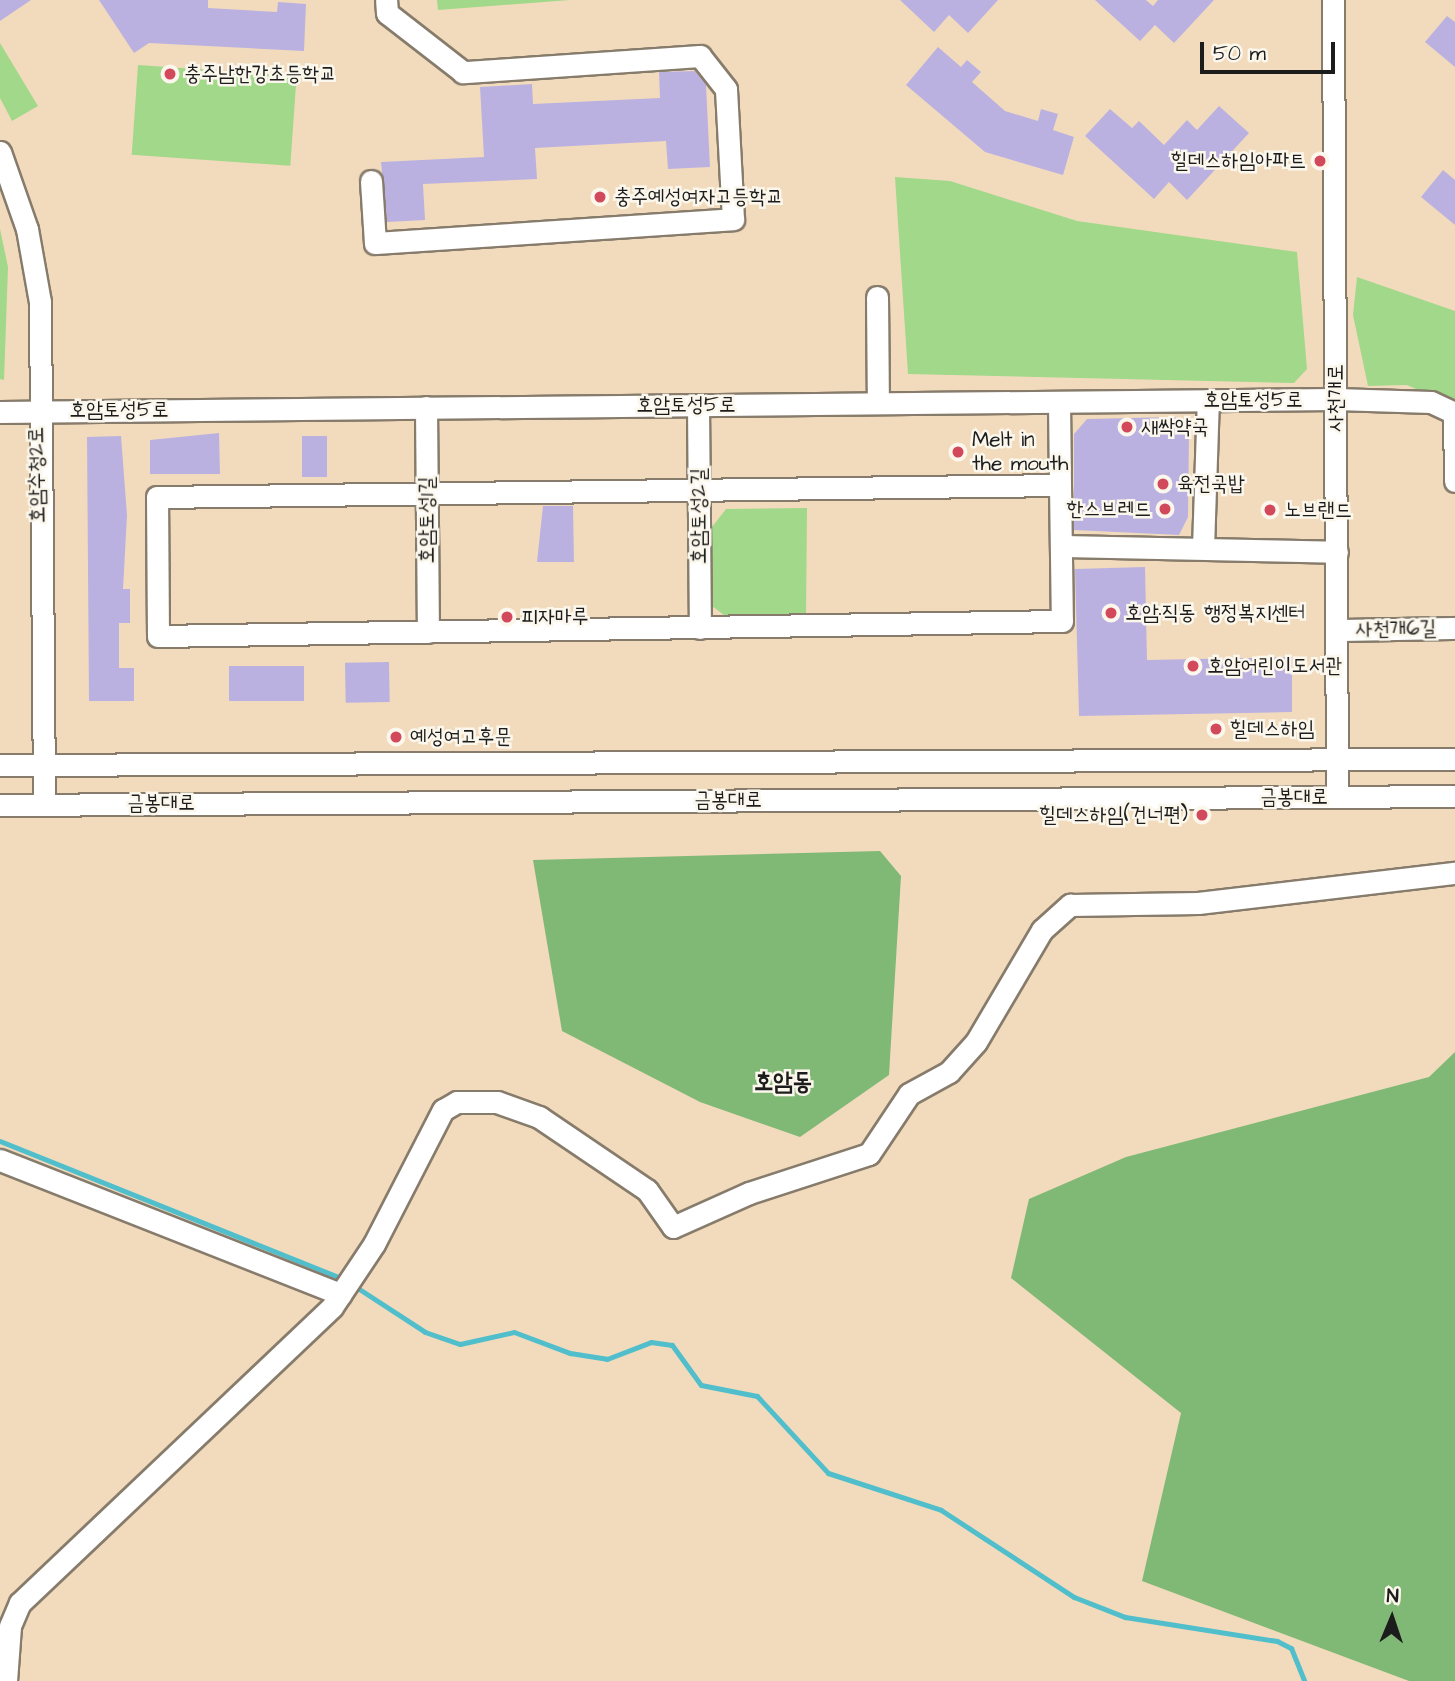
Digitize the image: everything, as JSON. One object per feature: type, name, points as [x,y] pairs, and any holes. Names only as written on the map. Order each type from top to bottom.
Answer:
[{"type":"street","points":[[372,181],[375,243],[733,219],[726,89],[700,56],[463,72],[387,13],[386,0]]},
{"type":"street","name":"사천개로","points":[[1333,0],[1337,797]]},
{"type":"street","name":"호암수청2로","points":[[0,152],[27,229],[40,302],[36,410],[44,805]]},
{"type":"street","points":[[877,296],[878,403]]},
{"type":"street","points":[[1203,548],[1208,400]]},
{"type":"street","name":"호암토성5로","points":[[0,412],[1336,400],[1431,402],[1454,412]]},
{"type":"street","points":[[1059,402],[1062,621],[158,636],[156,497],[1060,485]]},
{"type":"street","name":"호암토성2길","points":[[698,405],[700,628]]},
{"type":"street","name":"호암토성1길","points":[[426,407],[428,632]]},
{"type":"street","points":[[1454,412],[1455,481]]},
{"type":"street","points":[[1062,546],[1337,552]]},
{"type":"street","name":"사천개6길","points":[[1338,630],[1455,628]]},
{"type":"street","name":"금봉대로","points":[[0,765],[1455,758]]},
{"type":"street","name":"금봉대로","points":[[0,805],[1455,796]]},
{"type":"street","points":[[6,1681],[5,1637],[20,1603],[39,1581],[97,1536],[341,1294],[358,1270],[443,1110],[457,1102],[497,1102],[575,1138],[647,1190],[673,1227],[749,1193],[869,1154],[909,1094],[950,1072],[976,1042],[1042,930],[1070,905],[1198,903],[1455,873]]},
{"type":"street","points":[[0,1160],[341,1294]]},
{"type":"green space","points":[[437,0],[570,0],[438,10]]},
{"type":"green space","points":[[0,43],[38,106],[12,121],[0,98]]},
{"type":"green space","points":[[138,65],[297,76],[290,166],[132,155]]},
{"type":"green space","points":[[895,177],[950,181],[1077,221],[1297,252],[1307,369],[1294,383],[908,374]]},
{"type":"green space","points":[[0,229],[8,267],[4,380],[0,379]]},
{"type":"green space","points":[[1357,277],[1455,311],[1455,406],[1407,385],[1368,386],[1353,315]]},
{"type":"green space","points":[[807,508],[806,616],[728,618],[712,606],[712,527],[726,509]]},
{"type":"green space","points":[[880,851],[901,876],[889,1075],[800,1137],[700,1102],[562,1031],[533,860]]},
{"type":"green space","points":[[1455,1052],[1455,1681],[1409,1681],[1142,1581],[1181,1413],[1011,1278],[1029,1199],[1126,1157],[1429,1077]]},
{"type":"building","points":[[0,0],[31,0],[0,21]]},
{"type":"building","points":[[99,0],[208,0],[208,8],[277,12],[278,2],[306,4],[304,51],[149,43],[134,53]]},
{"type":"building","points":[[900,0],[998,0],[968,33],[949,15],[934,32]]},
{"type":"building","points":[[1095,0],[1146,0],[1153,6],[1158,0],[1214,0],[1174,43],[1155,25],[1140,41]]},
{"type":"building","points":[[1447,16],[1455,22],[1455,67],[1425,42]]},
{"type":"building","points":[[938,47],[961,67],[967,60],[981,72],[972,82],[1005,111],[1038,121],[1041,109],[1058,114],[1053,130],[1074,137],[1063,175],[985,152],[906,85]]},
{"type":"building","name":"충주예성여자고등학교","points":[[695,71],[706,85],[710,167],[668,169],[666,141],[535,148],[537,179],[423,184],[425,220],[387,222],[381,162],[484,157],[480,87],[532,84],[533,104],[660,98],[659,72]]},
{"type":"building","points":[[1219,106],[1249,133],[1187,200],[1169,182],[1154,199],[1085,136],[1110,109],[1132,128],[1139,121],[1164,145],[1187,120],[1197,130]]},
{"type":"building","points":[[1443,170],[1455,180],[1455,225],[1421,197]]},
{"type":"building","points":[[1175,417],[1189,433],[1188,517],[1179,535],[1074,530],[1074,434],[1087,419]]},
{"type":"building","points":[[219,433],[220,474],[150,474],[150,440]]},
{"type":"building","points":[[121,436],[127,515],[123,589],[130,589],[130,623],[119,623],[119,668],[134,668],[134,701],[89,701],[87,437]]},
{"type":"building","points":[[302,436],[327,436],[327,477],[302,477]]},
{"type":"building","points":[[543,506],[573,506],[574,562],[537,562]]},
{"type":"building","name":"호암·직동 행정복지센터","points":[[1145,567],[1147,660],[1292,657],[1292,712],[1079,716],[1075,569]]},
{"type":"building","points":[[389,662],[390,702],[346,703],[345,663]]},
{"type":"building","points":[[229,666],[304,666],[304,701],[229,701]]},
{"type":"waterway","points":[[0,1141],[344,1279]]},
{"type":"waterway","points":[[353,1285],[425,1332],[460,1344],[514,1332],[570,1353],[607,1359],[651,1342],[672,1345],[701,1385],[757,1396],[828,1473],[941,1510],[1074,1597],[1125,1617],[1277,1641],[1291,1648],[1304,1681]]},
{"type":"place","name":"충주남한강초등학교","points":[[170,74]]},
{"type":"place","name":"힐데스하임아파트","points":[[1320,161]]},
{"type":"place","name":"충주예성여자고등학교","points":[[600,197]]},
{"type":"place","name":"새싹약국","points":[[1127,427]]},
{"type":"place","name":"Melt in the mouth","points":[[958,452]]},
{"type":"place","name":"육전국밥","points":[[1163,484]]},
{"type":"place","name":"한스브레드","points":[[1165,509]]},
{"type":"place","name":"노브랜드","points":[[1270,510]]},
{"type":"place","name":"호암·직동 행정복지센터","points":[[1111,613]]},
{"type":"place","name":"피자마루","points":[[507,617]]},
{"type":"place","name":"호암어린이도서관","points":[[1193,666]]},
{"type":"place","name":"힐데스하임","points":[[1216,729]]},
{"type":"place","name":"예성여고후문","points":[[396,737]]},
{"type":"place","name":"힐데스하임(건너편)","points":[[1202,815]]},
{"type":"district","name":"호암동","points":[[783,1083]]}]
